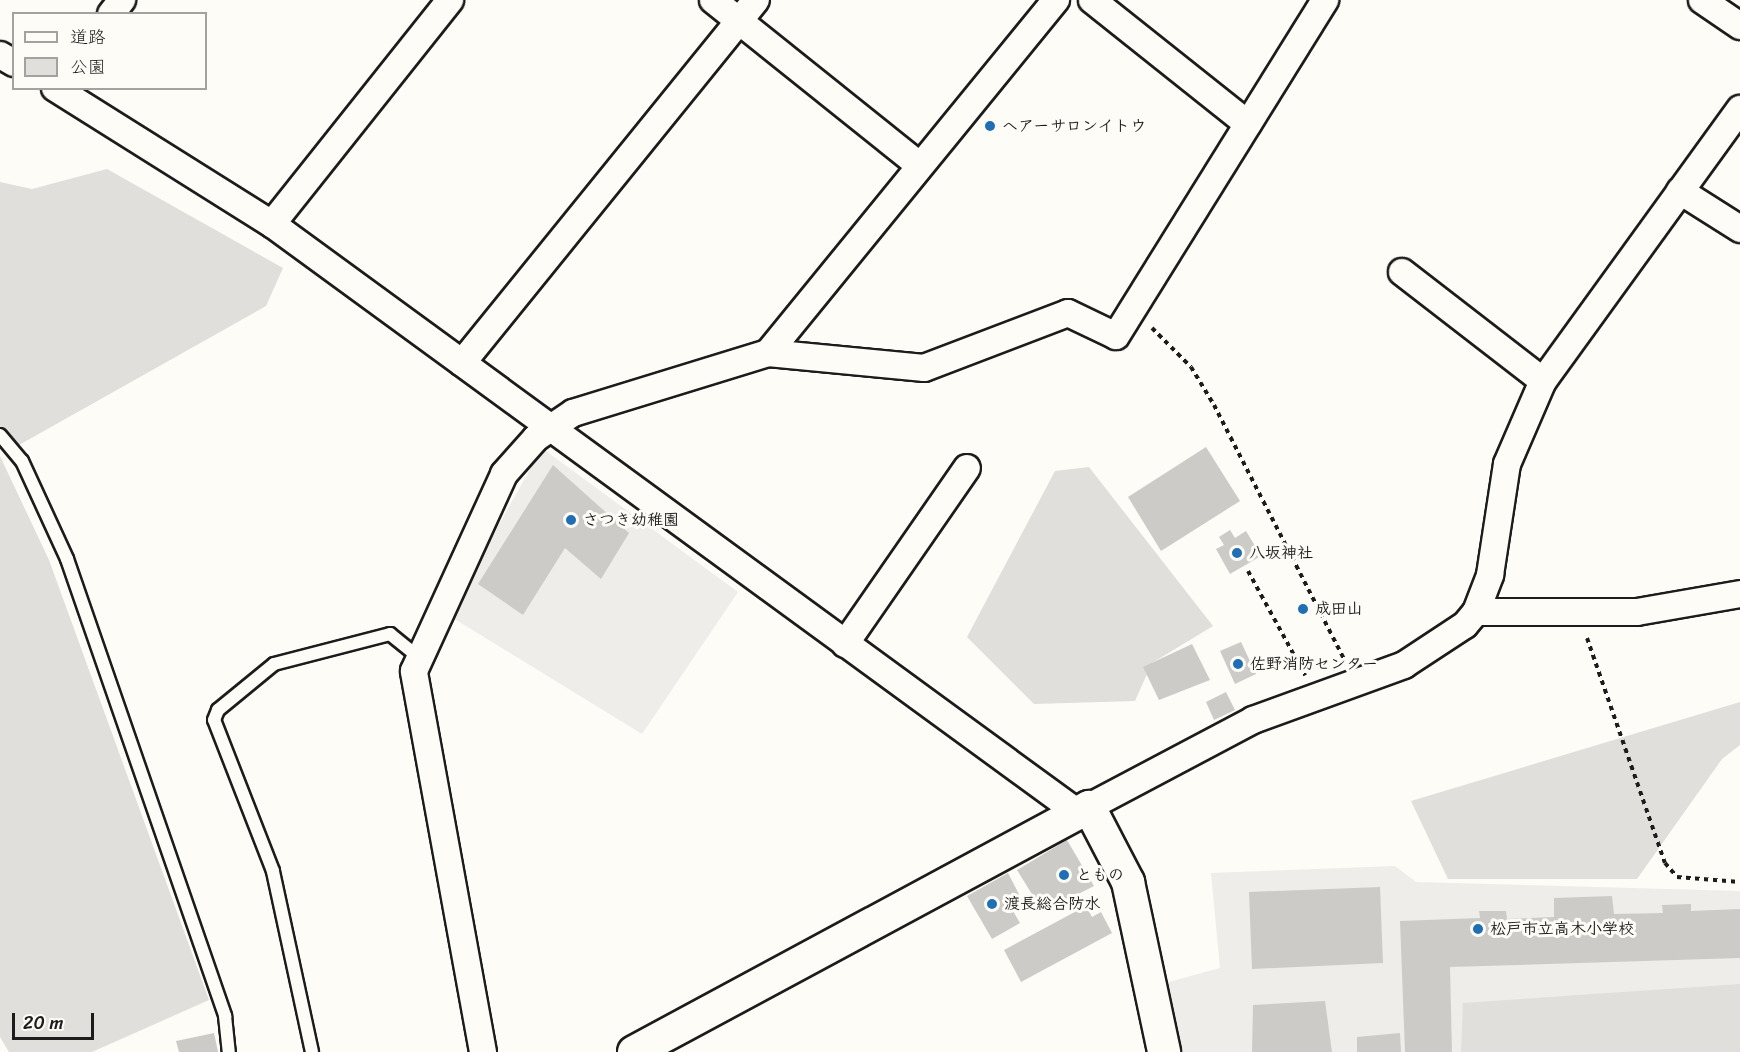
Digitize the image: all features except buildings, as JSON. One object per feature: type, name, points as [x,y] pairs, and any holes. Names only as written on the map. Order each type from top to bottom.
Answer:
[{"type":"street","points":[[113,12],[122,0]]},
{"type":"street","points":[[272,224],[450,0]]},
{"type":"street","points":[[713,0],[919,165]]},
{"type":"street","points":[[462,363],[756,0]]},
{"type":"street","points":[[768,353],[919,165],[1056,0]]},
{"type":"street","points":[[1092,0],[1248,124]]},
{"type":"street","points":[[483,1052],[414,671],[418,657],[504,474],[547,428],[573,413],[668,380],[768,353],[924,368],[1068,314],[1116,336],[1134,311],[1325,0]]},
{"type":"street","points":[[1702,0],[1740,26]]},
{"type":"street","points":[[58,90],[272,224],[547,428],[845,644],[1083,810],[1128,882],[1164,1052]]},
{"type":"street","points":[[634,1052],[1253,720],[1404,665],[1476,612],[1490,575],[1507,464],[1543,381],[1740,109]]},
{"type":"street","points":[[1680,191],[1740,229]]},
{"type":"street","points":[[1402,272],[1543,381]]},
{"type":"street","points":[[845,644],[967,468]]},
{"type":"street","points":[[1476,612],[1636,612],[1740,594]]},
{"type":"lane","points":[[0,435],[22,461],[67,559],[225,1016],[229,1052]]},
{"type":"lane","points":[[312,1052],[273,871],[214,720],[218,710],[274,664],[390,634],[418,657]]},
{"type":"path","points":[[1134,311],[1191,367],[1322,609],[1355,683]]},
{"type":"path","points":[[1248,571],[1290,647]]},
{"type":"path","points":[[1574,612],[1591,646],[1665,863],[1677,877],[1740,882]]},
{"type":"shaded area","name":"さつき幼稚園","points":[[542,448],[738,592],[642,734],[448,615]]},
{"type":"shaded area","name":"松戸市立高木小学校","points":[[1395,866],[1416,882],[1740,891],[1740,1052],[1181,1052],[1165,983],[1220,968],[1211,873]]},
{"type":"green space","points":[[107,169],[283,268],[266,306],[19,445],[0,430],[0,182],[32,189]]},
{"type":"green space","points":[[0,456],[49,560],[209,1000],[92,1052],[9,1052],[0,1037]]},
{"type":"green space","points":[[1089,467],[1213,626],[1152,663],[1135,701],[1034,704],[967,637],[1055,471]]},
{"type":"green space","points":[[1740,702],[1740,745],[1722,759],[1637,879],[1448,879],[1411,801]]},
{"type":"green space","points":[[1740,984],[1740,1052],[1461,1052],[1463,1003]]},
{"type":"place","name":"ヘアーサロンイトウ","points":[[990,126]]},
{"type":"place","name":"さつき幼稚園","points":[[571,520]]},
{"type":"place","name":"八坂神社","points":[[1237,553]]},
{"type":"place","name":"成田山","points":[[1303,609]]},
{"type":"place","name":"佐野消防センター","points":[[1238,664]]},
{"type":"place","name":"ともの","points":[[1064,875]]},
{"type":"place","name":"渡長総合防水","points":[[992,904]]},
{"type":"place","name":"松戸市立高木小学校","points":[[1478,929]]}]
